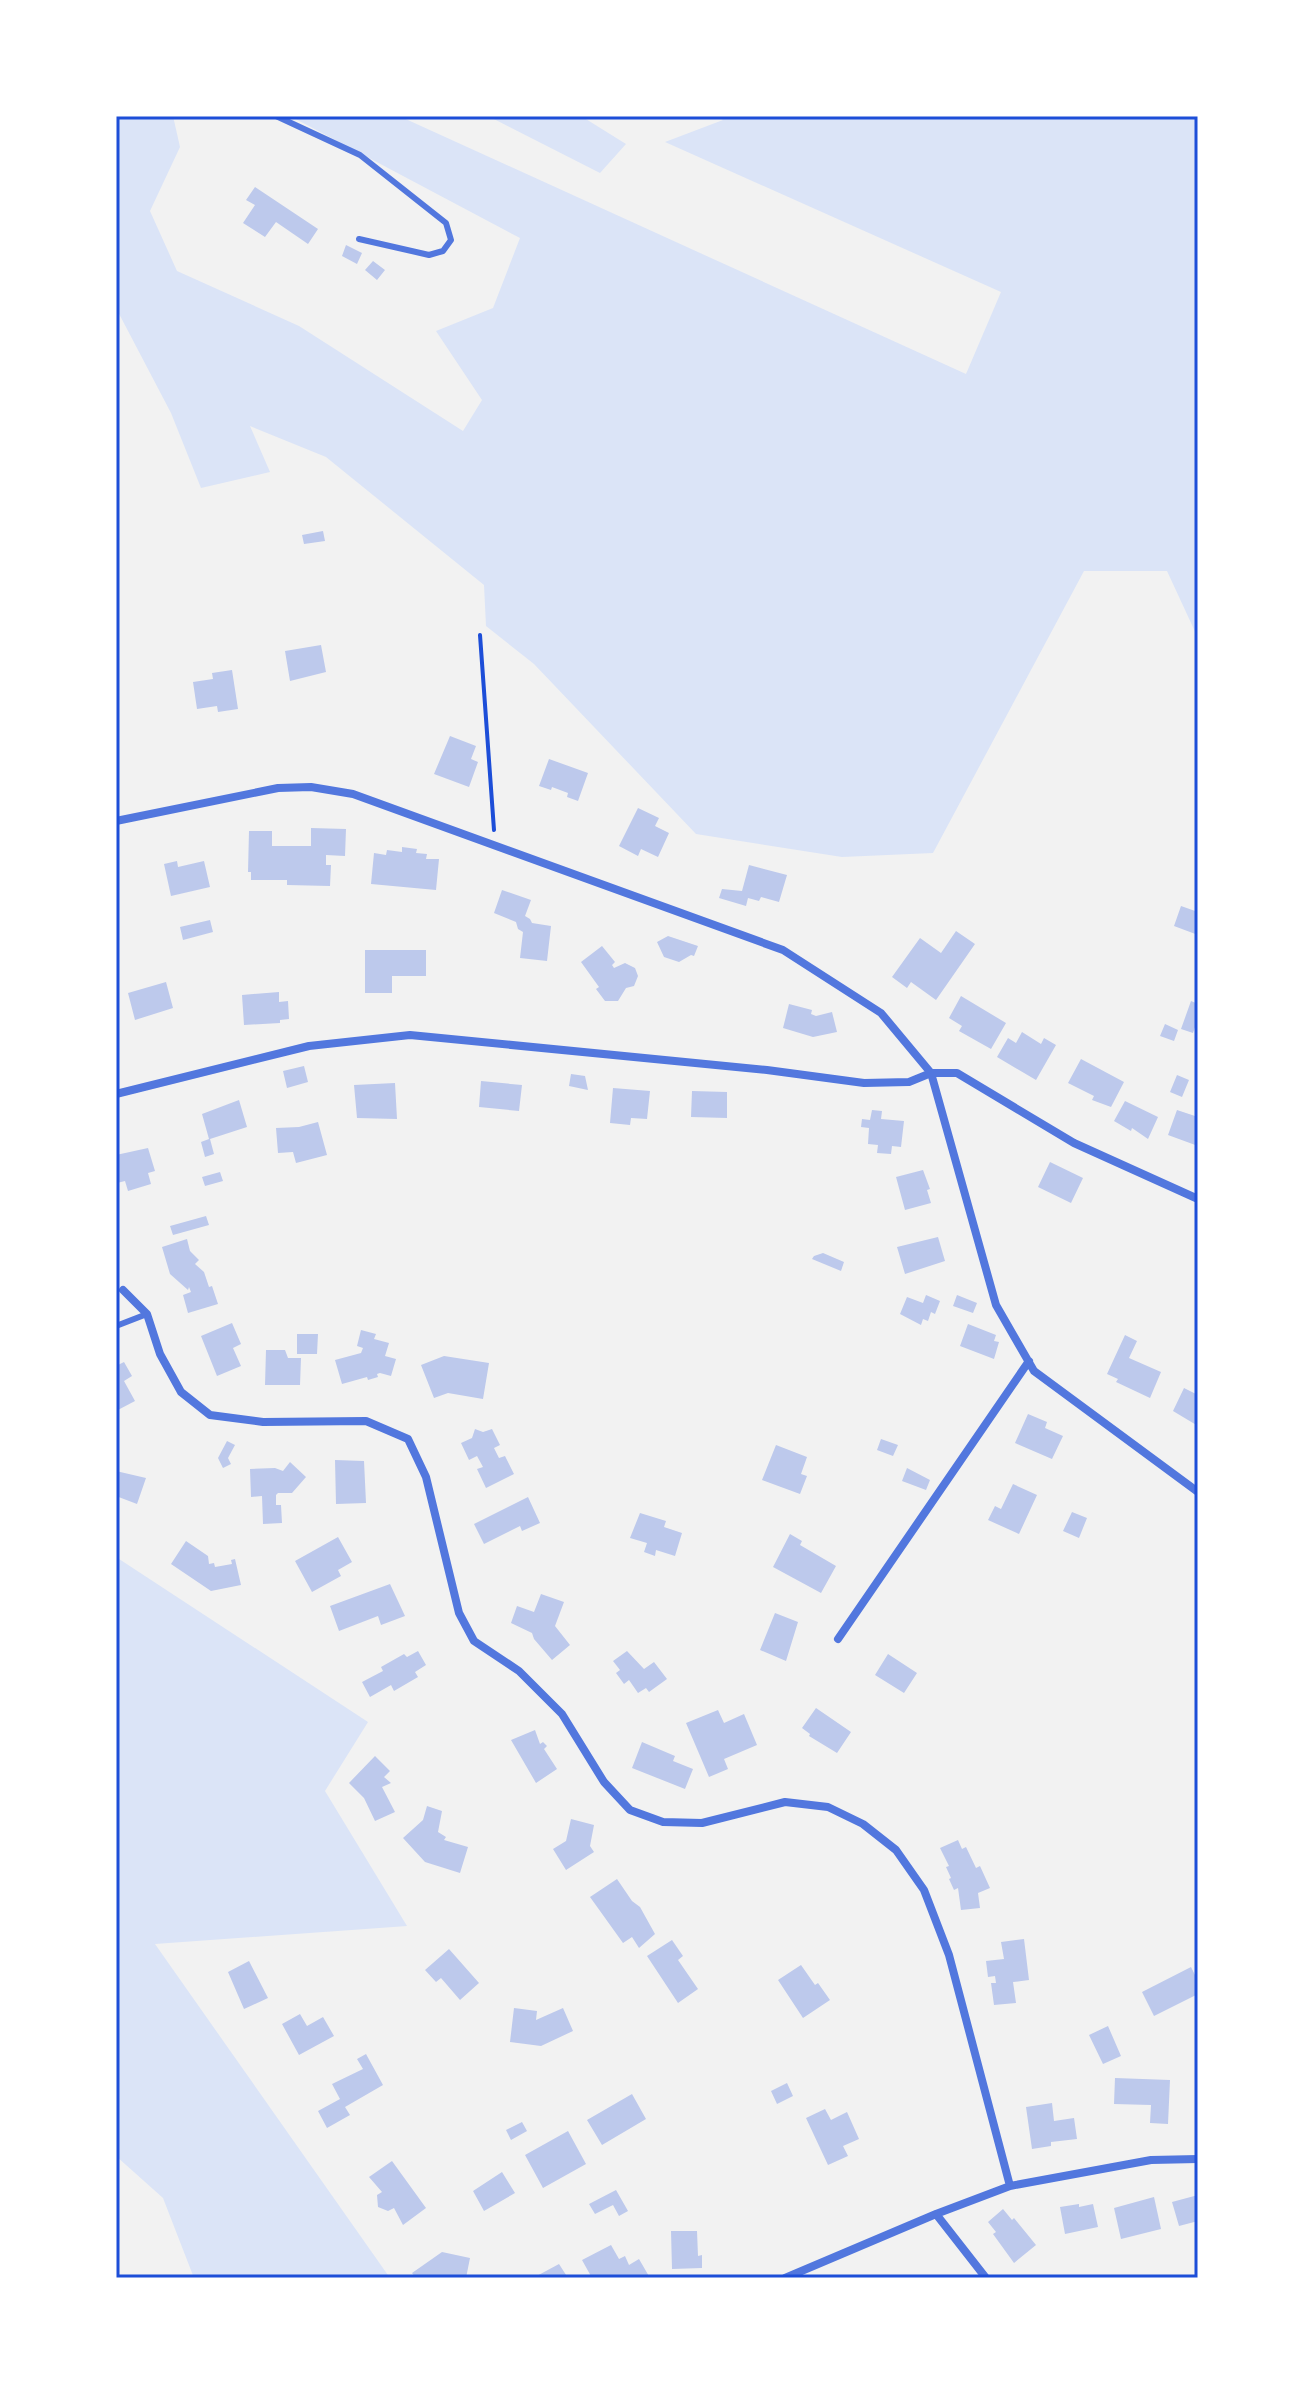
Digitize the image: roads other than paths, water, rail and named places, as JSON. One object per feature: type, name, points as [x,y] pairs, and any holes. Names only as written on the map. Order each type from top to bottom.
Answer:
[{"type":"street","points":[[116,821],[278,788],[311,787],[353,794],[783,950],[881,1013],[931,1073],[996,1305],[1034,1371],[1198,1492]]},
{"type":"street","points":[[116,1094],[309,1046],[410,1035],[767,1070],[864,1083],[909,1082],[931,1073],[957,1073],[1074,1143],[1198,1199]]},
{"type":"street","points":[[123,1290],[147,1314],[160,1354],[181,1392],[210,1415],[263,1422],[366,1421],[408,1439],[426,1477],[459,1613],[474,1641],[519,1671],[562,1714],[604,1782],[630,1810],[663,1822],[702,1823],[785,1802],[828,1807],[863,1824],[896,1850],[924,1890],[949,1955],[1010,2186]]},
{"type":"street","points":[[838,1639],[1029,1361]]},
{"type":"street","points":[[785,2278],[1010,2186],[1151,2160],[1198,2159]]},
{"type":"street","points":[[936,2214],[986,2278]]},
{"type":"lane","points":[[276,116],[360,155],[446,223],[451,240],[443,251],[429,255],[359,239]]},
{"type":"lane","points":[[116,1326],[147,1314]]}]
